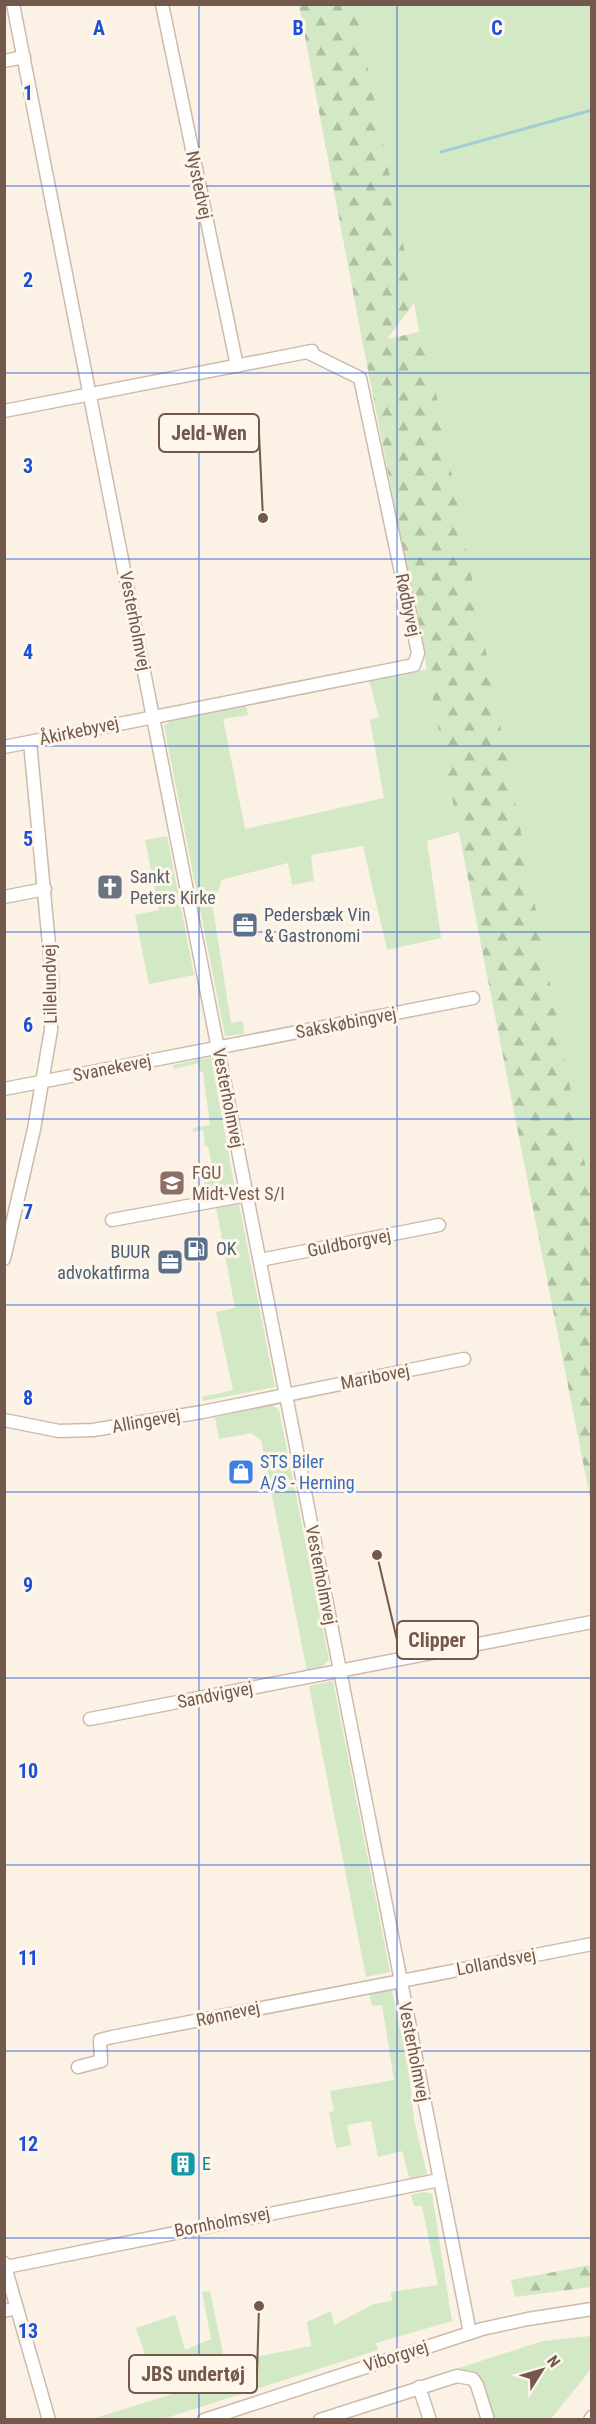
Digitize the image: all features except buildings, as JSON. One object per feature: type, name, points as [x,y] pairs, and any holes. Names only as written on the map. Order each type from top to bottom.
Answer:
[{"type":"street","name":"Vesterholmvej","points":[[14,4],[470,2333]]},
{"type":"street","name":"Nystedvej","points":[[162,4],[237,366]]},
{"type":"street","points":[[4,62],[24,57]]},
{"type":"street","name":"Rødbyvej","points":[[153,717],[414,665],[418,653],[360,378],[311,351],[237,366]]},
{"type":"street","points":[[4,411],[237,366]]},
{"type":"street","name":"Åkirkebyvej","points":[[4,747],[153,717]]},
{"type":"street","name":"Lillelundvej","points":[[4,1259],[44,1082],[51,1030],[52,977],[30,742]]},
{"type":"street","points":[[4,897],[45,889]]},
{"type":"street","name":"Sakskøbingvej","points":[[219,1048],[473,998]]},
{"type":"street","name":"Svanekevej","points":[[4,1089],[219,1048]]},
{"type":"street","points":[[112,1220],[247,1195]]},
{"type":"street","name":"Guldborgvej","points":[[260,1260],[439,1225]]},
{"type":"street","name":"Maribovej","points":[[286,1395],[464,1359]]},
{"type":"street","name":"Allingevej","points":[[4,1420],[59,1431],[93,1430],[286,1395]]},
{"type":"street","name":"Sandvigvej","points":[[90,1719],[591,1622]]},
{"type":"street","name":"Lollandsvej","points":[[400,1981],[591,1944]]},
{"type":"street","name":"Rønnevej","points":[[78,2067],[101,2061],[100,2040],[400,1981]]},
{"type":"street","name":"Bornholmsvej","points":[[5,2265],[439,2180]]},
{"type":"street","points":[[5,2265],[11,2310],[49,2420]]},
{"type":"street","name":"Viborgvej","points":[[204,2420],[470,2333],[528,2319],[591,2309]]},
{"type":"street","points":[[320,2420],[457,2376],[473,2379],[488,2420]]},
{"type":"street","points":[[419,2387],[430,2420]]},
{"type":"green space","points":[[299,5],[355,5],[415,302],[387,339],[424,331],[591,1195],[591,1503],[363,345]]},
{"type":"green space","points":[[355,5],[591,5],[591,1199]]},
{"type":"green space","points":[[427,669],[459,832],[427,841],[441,938],[387,950],[363,846],[311,855],[314,881],[292,885],[288,863],[221,880],[219,890],[211,896],[231,1023],[243,1021],[244,1034],[225,1036],[164,726],[169,722],[190,716],[246,706],[248,715],[223,719],[245,829],[384,798],[370,720],[379,717],[369,680]]},
{"type":"green space","points":[[167,836],[194,975],[149,984],[135,915],[159,910],[145,840]]},
{"type":"green space","points":[[211,1057],[235,1189],[206,1194],[204,1182],[215,1179],[208,1146],[205,1146],[203,1130],[193,1132],[193,1128],[210,1125],[203,1072],[200,1072],[198,1063],[174,1069],[173,1065]]},
{"type":"green space","points":[[239,1204],[275,1387],[203,1401],[202,1397],[233,1390],[216,1312],[235,1308],[216,1207]]},
{"type":"green space","points":[[272,1405],[279,1410],[329,1660],[319,1669],[307,1671],[261,1440],[251,1433],[219,1439],[215,1417]]},
{"type":"green space","points":[[333,1681],[390,1972],[366,1977],[309,1686]]},
{"type":"green space","points":[[392,1990],[409,2072],[414,2119],[427,2174],[410,2180],[402,2151],[378,2157],[371,2121],[347,2125],[351,2145],[336,2148],[329,2112],[334,2111],[330,2091],[394,2080],[382,2005],[372,2006],[369,1993]]},
{"type":"green space","points":[[424,2192],[432,2194],[452,2321],[376,2343],[378,2350],[163,2419],[92,2419],[176,2393],[165,2359],[148,2364],[136,2328],[175,2315],[185,2350],[211,2339],[202,2292],[210,2291],[225,2363],[311,2346],[307,2322],[331,2311],[334,2325],[374,2304],[392,2301],[391,2292],[438,2285],[422,2206],[414,2206],[411,2195]]},
{"type":"green space","points":[[591,2265],[591,2287],[515,2297],[511,2280]]},
{"type":"green space","points":[[591,2336],[591,2369],[551,2419],[493,2419],[473,2373],[456,2369],[543,2341]]},
{"type":"waterway","points":[[441,152],[592,110]]},
{"type":"place","name":"Jeld-Wen","points":[[263,518]]},
{"type":"place","name":"Sankt Peters Kirke","points":[[110,887]]},
{"type":"place","name":"Pedersbæk Vin & Gastronomi","points":[[245,925]]},
{"type":"place","name":"FGU Midt-Vest S/I","points":[[172,1183]]},
{"type":"place","name":"OK","points":[[196,1249]]},
{"type":"place","name":"BUUR advokatfirma","points":[[170,1262]]},
{"type":"place","name":"STS Biler A/S - Herning","points":[[241,1472]]},
{"type":"place","name":"Clipper","points":[[377,1555]]},
{"type":"place","name":"E","points":[[183,2164]]},
{"type":"place","name":"JBS undertøj","points":[[259,2306]]}]
